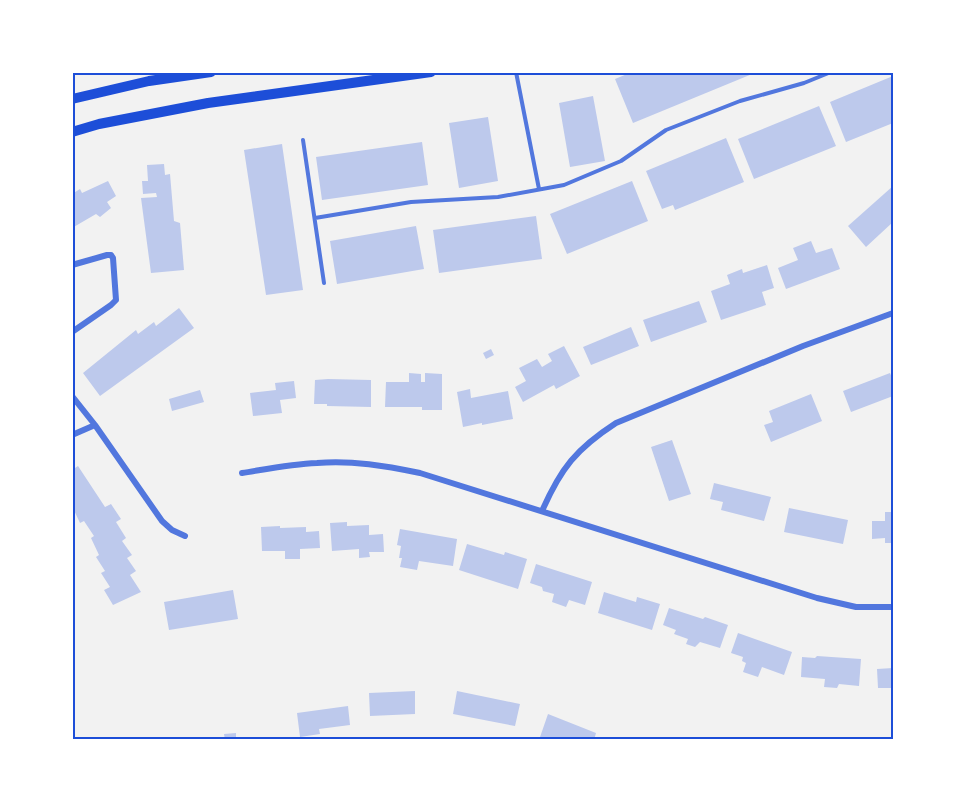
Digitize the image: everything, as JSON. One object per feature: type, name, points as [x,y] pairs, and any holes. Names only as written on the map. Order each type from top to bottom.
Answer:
[{"type":"main road","points":[[72,99],[149,81],[212,72]]},
{"type":"main road","points":[[72,132],[99,124],[208,103],[431,72]]},
{"type":"street","points":[[72,265],[111,255],[117,294],[116,300],[111,305],[72,332]]},
{"type":"street","points":[[542,511],[554,483],[570,460],[592,438],[616,423],[803,346],[893,313]]},
{"type":"street","points":[[72,396],[162,521],[172,530],[185,536]]},
{"type":"street","points":[[72,435],[95,425]]},
{"type":"street","points":[[242,473],[316,463],[380,465],[420,472],[817,598],[856,607],[893,607]]},
{"type":"lane","points":[[516,72],[539,189]]},
{"type":"lane","points":[[315,218],[411,202],[498,196],[564,185],[621,161],[666,130],[740,100],[831,72]]},
{"type":"lane","points":[[303,140],[324,283]]},
{"type":"building","points":[[632,72],[757,72],[633,123],[615,79]]},
{"type":"building","points":[[893,76],[893,123],[846,142],[830,102]]},
{"type":"building","points":[[593,96],[605,161],[570,167],[559,103]]},
{"type":"building","points":[[819,106],[836,146],[754,179],[738,139]]},
{"type":"building","points":[[488,117],[498,181],[459,188],[449,123]]},
{"type":"building","points":[[726,138],[744,182],[675,210],[673,205],[662,209],[646,171]]},
{"type":"building","points":[[422,142],[428,185],[322,200],[316,157]]},
{"type":"building","points":[[282,144],[303,290],[266,295],[244,150]]},
{"type":"building","points":[[164,164],[165,175],[170,174],[174,221],[180,223],[184,270],[151,273],[141,198],[157,197],[156,193],[143,194],[142,181],[148,181],[147,165]]},
{"type":"building","points":[[108,181],[116,196],[107,202],[111,208],[100,217],[96,214],[72,228],[72,194],[80,189],[82,193]]},
{"type":"building","points":[[632,181],[648,221],[567,254],[550,214]]},
{"type":"building","points":[[893,186],[893,222],[866,247],[848,226]]},
{"type":"building","points":[[536,216],[542,259],[439,273],[433,230]]},
{"type":"building","points":[[416,226],[424,269],[337,284],[330,241]]},
{"type":"building","points":[[811,241],[816,253],[832,248],[840,269],[786,289],[778,268],[798,260],[793,248]]},
{"type":"building","points":[[767,265],[774,288],[762,292],[766,305],[721,320],[711,291],[730,284],[727,275],[742,269],[743,273]]},
{"type":"building","points":[[699,301],[707,322],[651,342],[643,320]]},
{"type":"building","points":[[179,308],[194,328],[100,396],[83,373],[136,330],[138,334],[154,322],[156,326]]},
{"type":"building","points":[[631,327],[639,346],[591,365],[583,347]]},
{"type":"building","points":[[564,346],[580,376],[556,389],[554,385],[523,402],[515,387],[526,381],[519,368],[537,359],[542,367],[552,361],[548,354]]},
{"type":"building","points":[[491,349],[494,355],[486,359],[483,353]]},
{"type":"building","points":[[409,373],[421,374],[421,382],[425,382],[425,373],[442,374],[442,410],[422,410],[422,407],[385,407],[386,382],[409,382]]},
{"type":"building","points":[[890,373],[893,380],[893,396],[851,412],[843,391]]},
{"type":"building","points":[[315,380],[371,380],[371,407],[314,404]]},
{"type":"building","points":[[294,381],[296,398],[280,400],[282,413],[253,416],[250,393],[276,390],[275,383]]},
{"type":"building","points":[[470,389],[471,398],[508,391],[513,419],[463,427],[457,392]]},
{"type":"building","points":[[200,390],[204,402],[172,411],[169,399]]},
{"type":"building","points":[[811,394],[822,421],[771,442],[764,425],[773,422],[769,411]]},
{"type":"building","points":[[672,440],[691,494],[669,501],[651,447]]},
{"type":"building","points":[[78,466],[105,507],[111,504],[121,519],[116,522],[126,538],[122,541],[132,555],[127,558],[136,571],[130,575],[141,592],[113,605],[104,590],[110,587],[101,573],[105,571],[96,557],[99,555],[91,538],[94,536],[84,521],[80,523],[72,506],[72,470]]},
{"type":"building","points":[[714,483],[771,497],[764,521],[721,510],[723,502],[710,499]]},
{"type":"building","points":[[789,508],[848,520],[843,544],[784,532]]},
{"type":"building","points":[[885,512],[893,512],[893,543],[885,543],[885,538],[872,539],[872,521],[885,521]]},
{"type":"building","points":[[347,522],[347,526],[369,525],[369,535],[383,534],[384,552],[369,552],[370,557],[359,558],[359,549],[332,551],[330,523]]},
{"type":"building","points":[[280,526],[280,528],[306,527],[306,532],[319,531],[320,548],[300,549],[300,559],[285,559],[285,551],[262,551],[261,527]]},
{"type":"building","points":[[400,529],[457,539],[453,566],[419,561],[417,570],[400,567],[401,546],[397,545]]},
{"type":"building","points":[[467,544],[527,559],[518,589],[459,570]]},
{"type":"building","points":[[536,564],[592,582],[585,605],[569,600],[566,607],[552,602],[554,594],[543,591],[542,587],[530,583]]},
{"type":"building","points":[[233,590],[238,619],[169,630],[164,602]]},
{"type":"building","points":[[604,592],[636,602],[637,597],[660,604],[652,630],[598,613]]},
{"type":"building","points":[[669,608],[728,625],[720,648],[700,642],[695,647],[686,644],[688,639],[674,634],[676,630],[663,625]]},
{"type":"building","points":[[738,633],[792,652],[784,675],[762,667],[758,677],[743,672],[746,663],[742,661],[743,657],[731,653]]},
{"type":"building","points":[[817,656],[861,659],[859,686],[839,684],[837,688],[824,687],[825,679],[801,677],[802,657],[815,658]]},
{"type":"building","points":[[893,668],[893,688],[878,688],[877,669]]},
{"type":"building","points":[[415,691],[415,714],[370,716],[369,693]]},
{"type":"building","points":[[457,691],[520,704],[515,726],[453,714]]},
{"type":"building","points":[[348,706],[350,725],[319,729],[320,734],[300,737],[297,713]]},
{"type":"building","points":[[548,714],[596,733],[594,740],[539,740]]},
{"type":"building","points":[[236,733],[236,740],[225,740],[224,734]]}]
